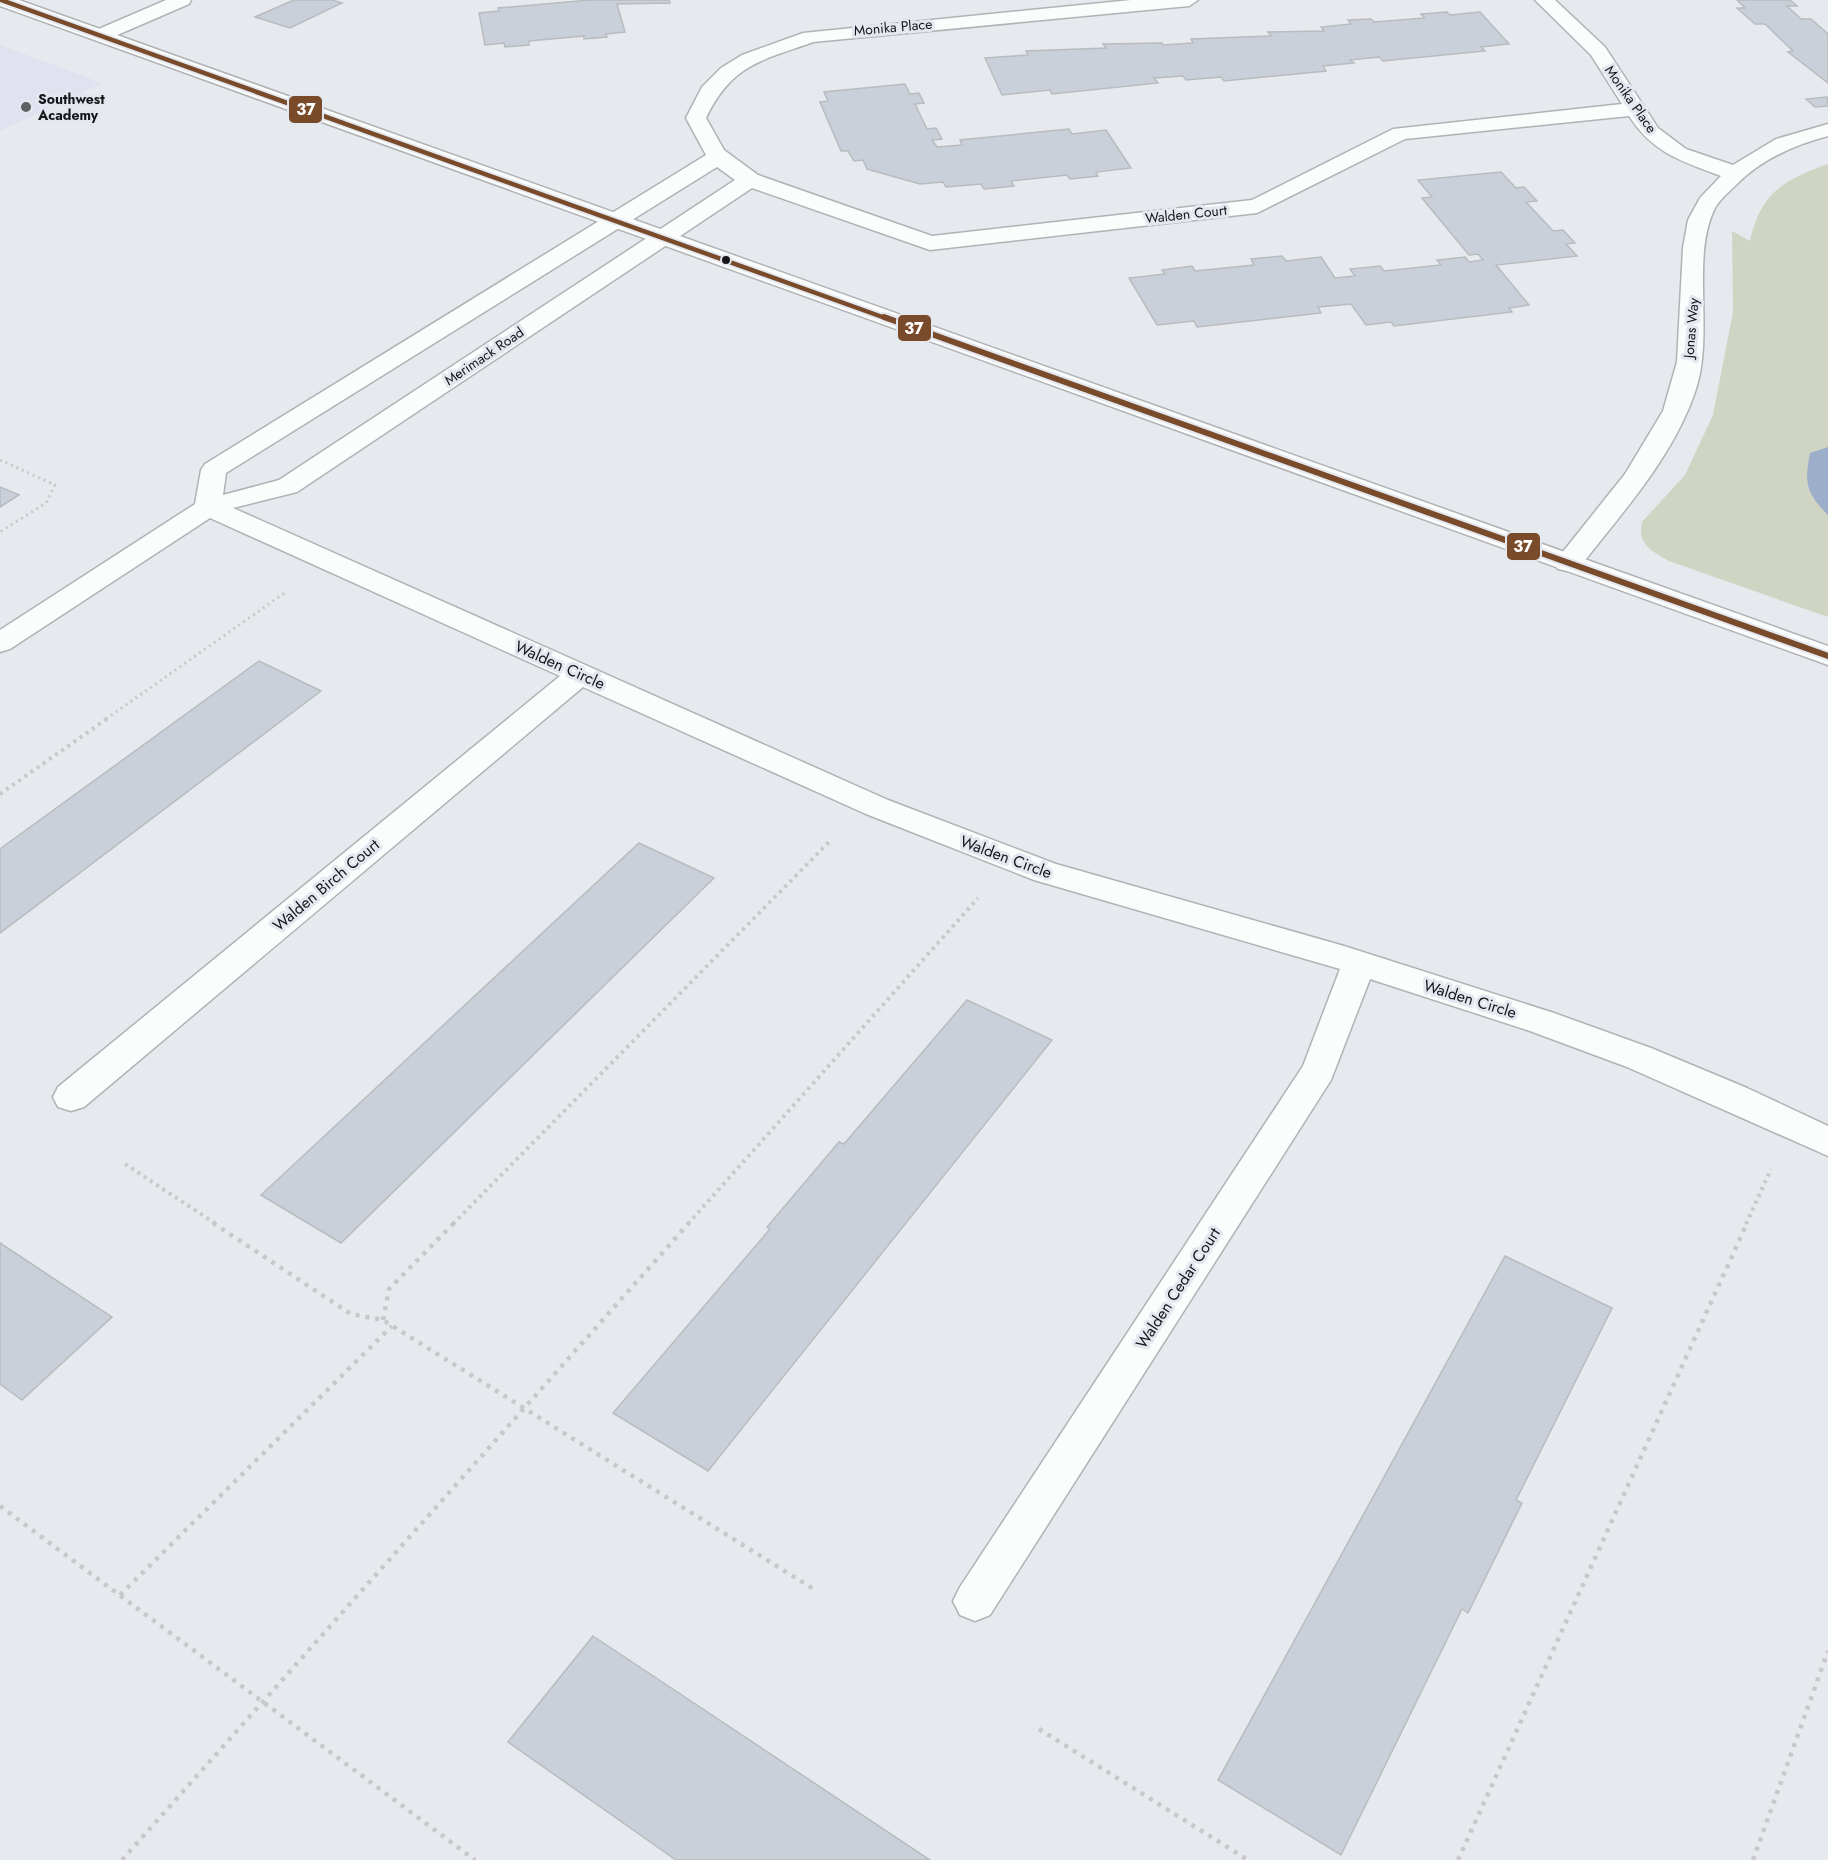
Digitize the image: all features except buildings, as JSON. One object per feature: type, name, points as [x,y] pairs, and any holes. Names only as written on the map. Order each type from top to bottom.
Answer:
[{"type":"street","points":[[1,0],[1828,656]]},
{"type":"street","points":[[101,35],[182,0]]},
{"type":"street","name":"Monika Place","points":[[733,169],[704,141],[696,118],[700,106],[709,91],[728,72],[749,58],[782,45],[846,32],[1189,0]]},
{"type":"street","name":"Monika Place","points":[[1544,0],[1598,51],[1650,132],[1679,153],[1734,174]]},
{"type":"street","name":"Walden Court","points":[[733,169],[930,243],[1257,206],[1400,133],[1635,109]]},
{"type":"street","name":"Jonas Way","points":[[1568,563],[1641,468],[1670,424],[1686,377],[1691,343],[1697,240],[1704,207],[1734,174],[1758,154],[1828,130]]},
{"type":"street","name":"Merimack Road","points":[[0,643],[208,507],[288,486],[425,366],[615,221],[733,169]]},
{"type":"street","name":"Merimack Road","points":[[208,507],[214,470],[425,366],[662,238],[733,169]]},
{"type":"street","name":"Walden Circle","points":[[208,507],[877,807],[986,851],[1045,872],[1516,1013],[1616,1049],[1717,1090],[1828,1142]]},
{"type":"street","name":"Walden Birch Court","points":[[71,1097],[580,674]]},
{"type":"street","name":"Walden Cedar Court","points":[[975,1601],[1320,1070],[1358,965]]},
{"type":"path","points":[[0,460],[55,485],[46,503],[0,532]]},
{"type":"path","points":[[0,794],[290,590]]},
{"type":"path","points":[[383,1320],[389,1288],[832,839]]},
{"type":"path","points":[[122,1860],[978,898]]},
{"type":"path","points":[[125,1164],[351,1314],[383,1320],[815,1590]]},
{"type":"path","points":[[1458,1860],[1773,1166]]},
{"type":"path","points":[[120,1595],[392,1326]]},
{"type":"path","points":[[0,1506],[475,1860]]},
{"type":"path","points":[[1753,1860],[1828,1651]]},
{"type":"path","points":[[1039,1730],[1248,1860]]},
{"type":"shaded area","name":"Southwest Academy","points":[[0,45],[102,83],[0,131]]},
{"type":"green space","points":[[1828,164],[1828,617],[1669,561],[1647,546],[1641,530],[1642,522],[1685,475],[1713,415],[1733,312],[1732,231],[1750,241],[1761,211],[1777,190],[1787,182]]},
{"type":"water","points":[[1828,447],[1828,515],[1811,494],[1807,472],[1810,453]]},
{"type":"transit line","name":"37","points":[[1,0],[1828,656]]},
{"type":"place","name":"Southwest Academy","points":[[26,107]]}]
